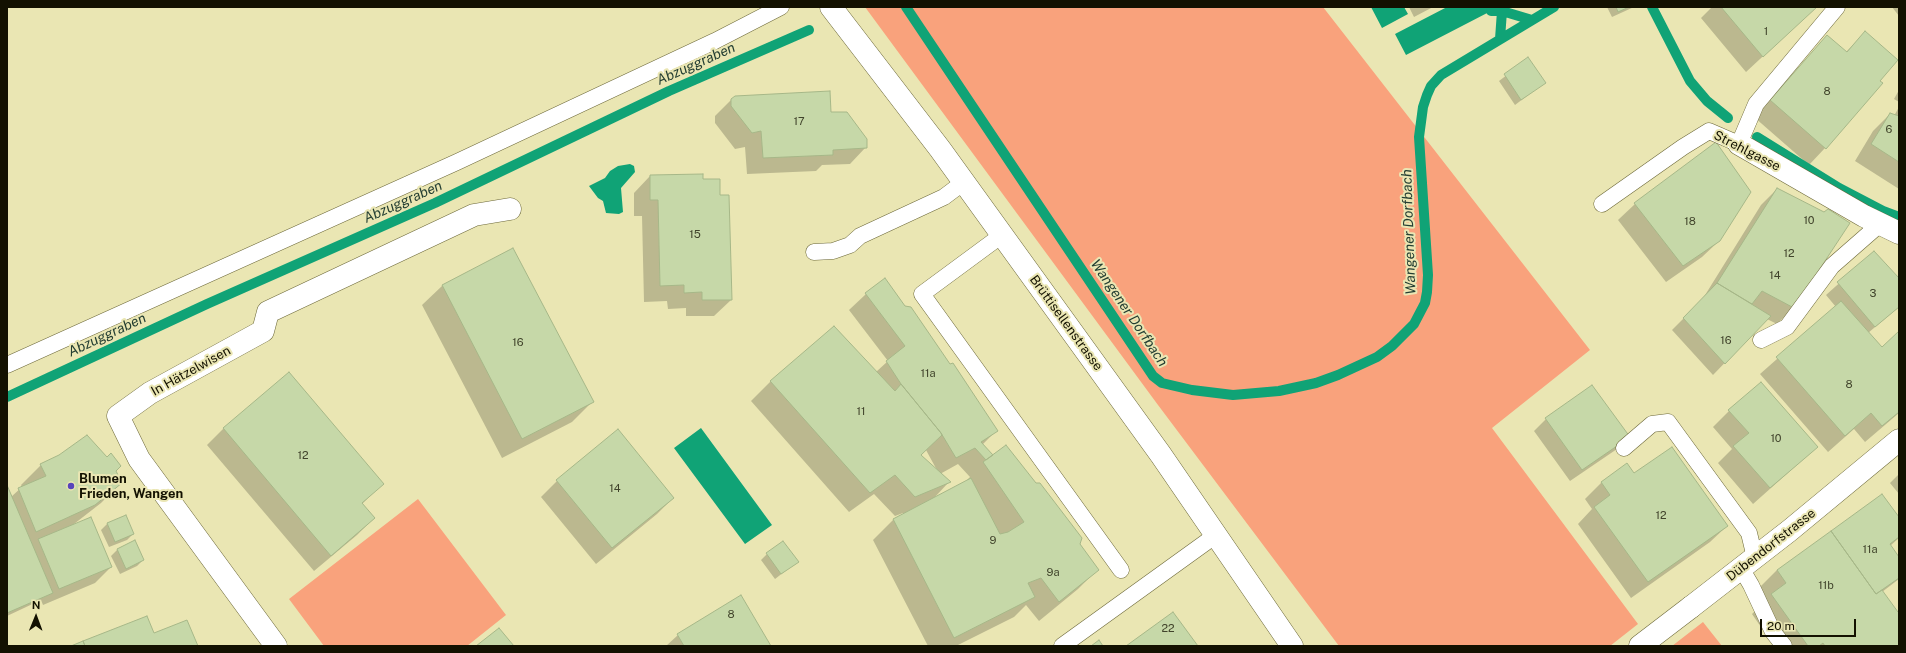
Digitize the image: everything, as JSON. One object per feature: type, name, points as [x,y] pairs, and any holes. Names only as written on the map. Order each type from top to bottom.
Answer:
[{"type":"street","name":"Brüttisellenstrasse","points":[[831,7],[964,182],[1156,449],[1292,646]]},
{"type":"street","name":"Strehlgasse","points":[[1739,144],[1890,228]]},
{"type":"street","name":"In Hätzelwisen","points":[[276,646],[139,459],[118,416],[150,392],[263,331],[268,312],[474,215],[510,209]]},
{"type":"street","name":"Dübendorfstrasse","points":[[1640,646],[1748,563],[1899,440]]},
{"type":"lane","points":[[7,365],[457,162],[715,41],[781,7]]},
{"type":"lane","points":[[1739,144],[1756,104],[1836,7]]},
{"type":"lane","name":"Strehlgasse","points":[[1602,204],[1683,147],[1710,131],[1739,144]]},
{"type":"lane","points":[[814,252],[833,251],[850,245],[860,236],[944,197],[964,182]]},
{"type":"lane","points":[[1761,340],[1787,327],[1832,266],[1890,228]]},
{"type":"lane","points":[[1002,235],[922,294],[1121,570]]},
{"type":"lane","points":[[1624,448],[1652,424],[1668,422],[1749,533],[1748,563],[1751,585],[1773,632],[1784,646]]},
{"type":"lane","points":[[1062,646],[1216,535]]},
{"type":"shaded area","points":[[865,7],[1323,7],[1590,350],[1492,428],[1638,624],[1610,646],[1339,646],[1158,405]]},
{"type":"shaded area","points":[[1371,7],[1404,7],[1408,14],[1382,28]]},
{"type":"shaded area","points":[[1447,7],[1489,7],[1491,11],[1406,55],[1395,34]]},
{"type":"shaded area","points":[[630,164],[634,166],[635,172],[621,188],[623,212],[619,214],[606,213],[603,201],[598,198],[589,186],[605,178],[610,171],[618,166]]},
{"type":"shaded area","points":[[701,428],[772,525],[745,544],[674,448]]},
{"type":"shaded area","points":[[418,499],[506,615],[467,646],[324,646],[289,599]]},
{"type":"shaded area","points":[[1703,622],[1722,646],[1672,646]]},
{"type":"building","points":[[1616,7],[1629,7],[1618,12]]},
{"type":"building","points":[[1721,7],[1817,7],[1763,57]]},
{"type":"building","points":[[1865,31],[1898,60],[1880,81],[1883,83],[1826,149],[1770,100],[1827,35],[1847,52]]},
{"type":"building","points":[[1528,57],[1546,83],[1521,100],[1504,74]]},
{"type":"building","points":[[830,91],[831,112],[847,112],[867,139],[867,148],[833,150],[833,155],[763,158],[761,131],[752,133],[731,106],[731,99],[735,96]]},
{"type":"building","points":[[1890,113],[1899,116],[1899,162],[1871,144]]},
{"type":"building","points":[[1716,142],[1751,192],[1720,241],[1683,266],[1634,203]]},
{"type":"building","points":[[703,174],[703,179],[720,179],[720,195],[729,195],[732,300],[702,300],[702,292],[684,293],[684,285],[660,286],[658,200],[650,200],[650,175]]},
{"type":"building","points":[[1777,188],[1824,212],[1828,209],[1850,223],[1794,308],[1762,291],[1752,304],[1717,283]]},
{"type":"building","points":[[513,248],[594,402],[522,439],[442,285]]},
{"type":"building","points":[[1874,251],[1899,278],[1899,307],[1875,327],[1837,282]]},
{"type":"building","points":[[885,278],[905,306],[911,307],[950,364],[953,363],[998,431],[981,442],[993,455],[986,460],[975,448],[956,458],[941,433],[901,384],[886,361],[905,346],[865,293]]},
{"type":"building","points":[[1717,283],[1771,316],[1725,364],[1683,318]]},
{"type":"building","points":[[1841,301],[1882,347],[1899,331],[1899,412],[1882,426],[1871,413],[1845,436],[1776,357]]},
{"type":"building","points":[[834,326],[895,391],[901,384],[941,433],[942,435],[921,455],[951,482],[915,497],[895,475],[870,493],[770,381]]},
{"type":"building","points":[[289,372],[384,484],[362,503],[375,518],[331,556],[223,428]]},
{"type":"building","points":[[1761,382],[1818,447],[1770,488],[1733,446],[1749,433],[1728,410]]},
{"type":"building","points":[[1592,385],[1630,437],[1582,470],[1545,418]]},
{"type":"building","points":[[618,429],[674,498],[612,548],[556,480]]},
{"type":"building","name":"Blumen Frieden, Wangen","points":[[87,435],[107,457],[111,453],[121,466],[116,471],[122,483],[95,505],[36,532],[18,488],[46,476],[40,464],[59,455]]},
{"type":"building","points":[[1006,445],[1036,483],[1040,483],[1082,538],[1080,544],[1099,570],[1059,602],[1041,578],[1028,583],[1035,597],[954,638],[893,519],[971,478],[1000,534],[1008,532],[1024,522],[983,462]]},
{"type":"building","points":[[1672,447],[1728,526],[1648,582],[1594,507],[1610,495],[1601,482],[1627,463],[1634,473]]},
{"type":"building","points":[[7,485],[53,593],[7,613]]},
{"type":"building","points":[[1882,494],[1899,517],[1899,537],[1890,544],[1899,557],[1899,578],[1876,594],[1831,531]]},
{"type":"building","points":[[126,515],[134,534],[115,542],[107,523]]},
{"type":"building","points":[[91,517],[112,567],[59,589],[38,539]]},
{"type":"building","points":[[1831,531],[1876,594],[1882,590],[1898,612],[1899,611],[1899,646],[1825,646],[1823,643],[1819,646],[1808,646],[1771,594],[1786,583],[1777,570]]},
{"type":"building","points":[[135,540],[144,560],[126,569],[117,549]]},
{"type":"building","points":[[783,541],[799,562],[781,574],[766,553]]},
{"type":"building","points":[[741,595],[771,646],[684,646],[677,634]]},
{"type":"building","points":[[1173,612],[1198,646],[1126,646]]},
{"type":"building","points":[[147,616],[154,633],[187,620],[198,646],[85,646],[83,641]]},
{"type":"building","points":[[499,628],[514,646],[476,646]]},
{"type":"building","points":[[1099,640],[1103,646],[1091,646]]},
{"type":"building","points":[[83,641],[85,646],[71,646]]},
{"type":"waterway","name":"Wangener Dorfbach","points":[[906,7],[1153,376],[1162,383],[1192,390],[1233,395],[1279,391],[1316,383],[1338,375],[1377,357],[1392,346],[1414,324],[1425,303],[1428,275],[1419,137],[1423,107],[1427,95],[1431,86],[1441,75],[1554,7]]},
{"type":"waterway","name":"Wangener Dorfbach","points":[[1652,7],[1690,81],[1707,101],[1728,118]]},
{"type":"waterway","points":[[1491,11],[1502,11],[1532,20]]},
{"type":"waterway","points":[[1500,39],[1502,11]]},
{"type":"waterway","name":"Abzuggraben","points":[[7,397],[207,304],[435,203],[669,91],[809,30]]},
{"type":"waterway","name":"Wangener Dorfbach","points":[[1757,137],[1839,188],[1883,211],[1899,217]]},
{"type":"place","name":"Blumen Frieden, Wangen","points":[[71,486]]}]
